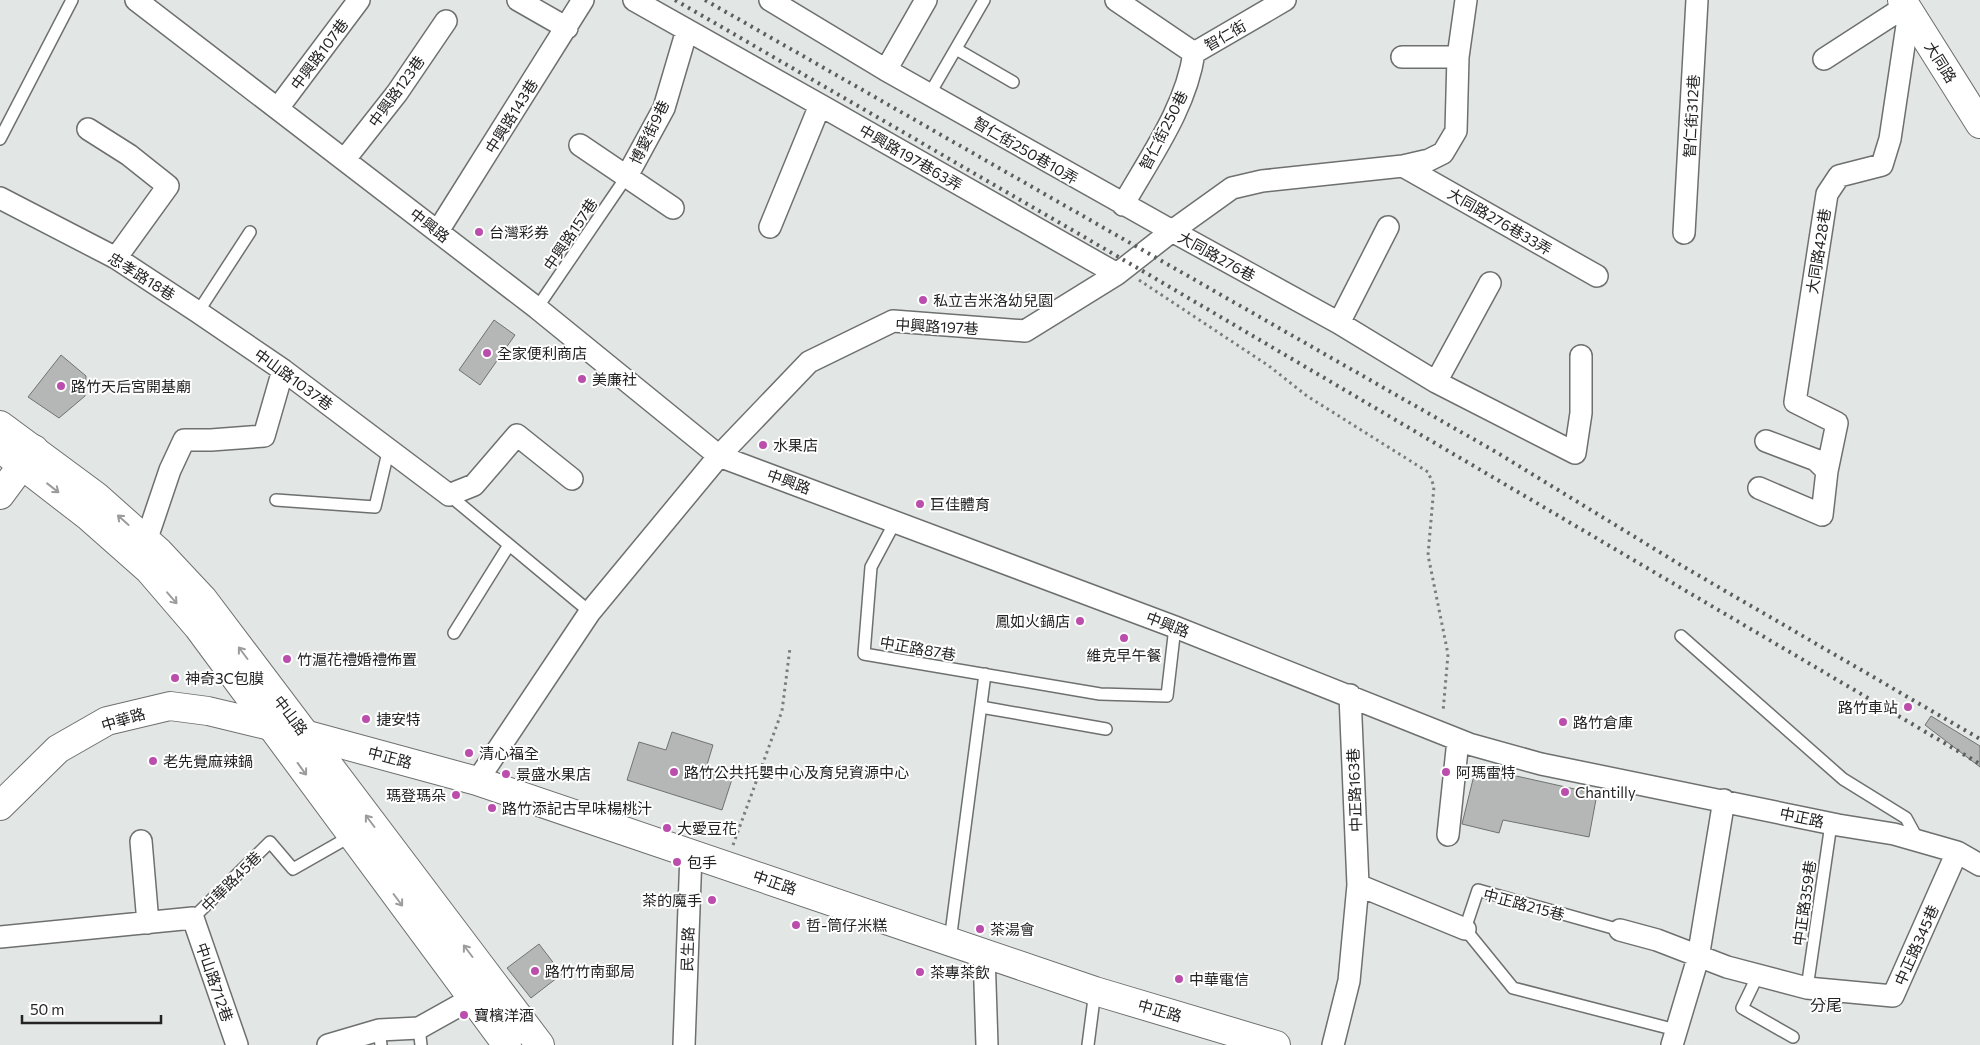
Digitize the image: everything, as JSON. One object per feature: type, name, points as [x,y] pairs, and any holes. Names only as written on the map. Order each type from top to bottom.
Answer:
[{"type":"main road","name":"大同路","points":[[1905,6],[1980,124]]},
{"type":"main road","name":"中山路","points":[[0,425],[28,457],[89,517],[149,570],[198,627],[351,836],[482,991],[540,1045]]},
{"type":"main road","name":"中山路","points":[[0,448],[28,457],[96,496],[146,541],[204,600],[304,734],[482,991],[507,1045]]},
{"type":"main road","points":[[0,495],[28,457]]},
{"type":"main road","name":"中華路","points":[[2,801],[58,749],[106,721],[170,706],[208,712],[272,727]]},
{"type":"main road","name":"中正路","points":[[272,727],[477,781],[1095,991],[1242,1039],[1276,1045]]},
{"type":"street","name":"中興路","points":[[136,0],[537,308],[719,456],[1176,627],[1449,736],[1541,764],[1619,780]]},
{"type":"street","name":"中興路107巷","points":[[278,108],[359,0]]},
{"type":"street","points":[[518,0],[567,28]]},
{"type":"street","name":"中興路143巷","points":[[438,231],[583,0]]},
{"type":"street","points":[[634,0],[820,105],[770,227]]},
{"type":"street","name":"智仁街250巷10弄","points":[[770,0],[791,6],[886,70],[1172,232]]},
{"type":"street","points":[[886,70],[926,0]]},
{"type":"street","name":"智仁街","points":[[1116,0],[1194,53],[1286,0]]},
{"type":"street","name":"大同路276巷","points":[[1466,0],[1458,57],[1456,130],[1451,143],[1444,152],[1429,160],[1403,166],[1272,180],[1232,188],[1172,232],[1339,323],[1436,382],[1575,453],[1581,413],[1582,356]]},
{"type":"street","name":"智仁街312巷","points":[[1684,233],[1697,0]]},
{"type":"street","points":[[1824,59],[1905,6]]},
{"type":"street","name":"大同路428巷","points":[[1827,471],[1837,423],[1794,402],[1827,194],[1839,176],[1882,165],[1890,139],[1905,6]]},
{"type":"street","name":"中興路123巷","points":[[345,159],[397,93],[446,21]]},
{"type":"street","name":"博愛街9巷","points":[[628,176],[664,108],[688,30]]},
{"type":"street","name":"智仁街250巷","points":[[1123,204],[1176,110],[1191,71],[1194,53]]},
{"type":"street","points":[[1402,57],[1458,57]]},
{"type":"street","name":"中興路197巷63弄","points":[[820,105],[1120,271]]},
{"type":"street","points":[[88,129],[129,155],[168,186],[116,258]]},
{"type":"street","points":[[580,145],[673,208]]},
{"type":"street","name":"大同路276巷33弄","points":[[1403,166],[1597,276]]},
{"type":"street","name":"忠孝路18巷","points":[[0,198],[116,258],[198,312]]},
{"type":"street","points":[[1339,323],[1388,227]]},
{"type":"street","name":"中興路197巷","points":[[719,456],[808,362],[893,321],[1025,331],[1120,271],[1172,232]]},
{"type":"street","points":[[1436,382],[1490,283]]},
{"type":"street","name":"中山路1037巷","points":[[198,312],[283,370],[449,494]]},
{"type":"street","points":[[146,541],[170,470],[184,440],[264,436],[283,370]]},
{"type":"street","points":[[449,494],[474,485],[517,435],[572,479]]},
{"type":"street","points":[[1760,488],[1822,514],[1827,471],[1816,460],[1766,441]]},
{"type":"street","points":[[477,781],[590,612],[719,456]]},
{"type":"street","name":"中正路163巷","points":[[1333,1045],[1350,981],[1358,885],[1350,695]]},
{"type":"street","points":[[1448,835],[1449,736]]},
{"type":"street","name":"中正路","points":[[1619,780],[1724,800],[1831,824],[1894,834],[1957,852],[1980,865]]},
{"type":"street","points":[[1674,1038],[1698,958],[1724,800]]},
{"type":"street","points":[[141,841],[148,923]]},
{"type":"street","name":"中正路345巷","points":[[1758,975],[1807,988],[1893,996],[1957,852]]},
{"type":"street","name":"民生路","points":[[684,1045],[691,853]]},
{"type":"street","points":[[1358,885],[1465,929]]},
{"type":"street","name":"中華路45巷","points":[[0,937],[193,918]]},
{"type":"street","name":"中山路712巷","points":[[193,918],[236,1045]]},
{"type":"street","name":"中正路215巷","points":[[1620,930],[1657,940],[1698,958],[1758,975]]},
{"type":"street","points":[[984,953],[986,1045]]},
{"type":"street","points":[[328,1045],[380,1037],[420,1036],[482,991]]},
{"type":"lane","points":[[0,140],[72,0]]},
{"type":"lane","points":[[929,95],[984,0]]},
{"type":"lane","points":[[956,49],[1013,82]]},
{"type":"lane","name":"中興路157巷","points":[[537,308],[628,176]]},
{"type":"lane","points":[[198,312],[250,232]]},
{"type":"lane","points":[[276,500],[375,507],[389,448]]},
{"type":"lane","name":"中山路1037巷","points":[[449,494],[590,612]]},
{"type":"lane","name":"中正路87巷","points":[[895,522],[870,567],[864,654],[1100,694],[1167,696],[1176,627]]},
{"type":"lane","points":[[454,633],[509,544]]},
{"type":"lane","points":[[1681,636],[1843,779],[1906,818],[1918,840]]},
{"type":"lane","points":[[950,941],[985,674]]},
{"type":"lane","points":[[981,707],[1106,728]]},
{"type":"lane","name":"中正路359巷","points":[[1807,988],[1831,824]]},
{"type":"lane","name":"中華路45巷","points":[[193,918],[270,842],[292,870],[351,836]]},
{"type":"lane","name":"中正路215巷","points":[[1465,929],[1478,890],[1620,930]]},
{"type":"lane","points":[[1465,929],[1513,988],[1674,1038]]},
{"type":"lane","points":[[1758,975],[1742,1008],[1794,1037]]},
{"type":"lane","points":[[1088,1045],[1095,991]]},
{"type":"path","points":[[1120,271],[1269,366],[1307,396],[1428,472],[1434,486],[1428,555],[1448,654],[1449,736]]},
{"type":"path","points":[[726,865],[782,711],[790,648]]},
{"type":"building","name":"全家便利商店","points":[[494,320],[515,335],[480,385],[459,370]]},
{"type":"building","name":"路竹天后宮開基廟","points":[[61,355],[86,376],[85,396],[59,418],[28,397]]},
{"type":"building","name":"路竹車站","points":[[1931,716],[1980,746],[1980,767],[1925,725]]},
{"type":"building","name":"路竹公共托嬰中心及育兒資源中心","points":[[672,732],[713,745],[706,768],[733,776],[722,810],[627,780],[639,742],[666,750]]},
{"type":"building","points":[[1476,767],[1597,794],[1589,837],[1503,820],[1499,833],[1462,824]]},
{"type":"building","name":"路竹竹南郵局","points":[[539,944],[562,974],[531,998],[507,968]]},
{"type":"railway","points":[[675,0],[1129,263],[1980,764]]},
{"type":"railway","points":[[705,0],[1496,452],[1684,567],[1980,739]]},
{"type":"place","name":"台灣彩券","points":[[479,232]]},
{"type":"place","name":"私立吉米洛幼兒園","points":[[923,300]]},
{"type":"place","name":"全家便利商店","points":[[487,353]]},
{"type":"place","name":"美廉社","points":[[582,379]]},
{"type":"place","name":"路竹天后宮開基廟","points":[[61,386]]},
{"type":"place","name":"水果店","points":[[763,445]]},
{"type":"place","name":"巨佳體育","points":[[920,504]]},
{"type":"place","name":"鳳如火鍋店","points":[[1080,621]]},
{"type":"place","name":"維克早午餐","points":[[1124,638]]},
{"type":"place","name":"竹滬花禮婚禮佈置","points":[[287,659]]},
{"type":"place","name":"神奇3C包膜","points":[[175,678]]},
{"type":"place","name":"路竹車站","points":[[1908,707]]},
{"type":"place","name":"捷安特","points":[[366,719]]},
{"type":"place","name":"路竹倉庫","points":[[1563,722]]},
{"type":"place","name":"清心福全","points":[[469,753]]},
{"type":"place","name":"老先覺麻辣鍋","points":[[153,761]]},
{"type":"place","name":"路竹公共托嬰中心及育兒資源中心","points":[[674,772]]},
{"type":"place","name":"阿瑪雷特","points":[[1446,772]]},
{"type":"place","name":"景盛水果店","points":[[506,774]]},
{"type":"place","name":"Chantilly","points":[[1565,792]]},
{"type":"place","name":"瑪登瑪朵","points":[[456,795]]},
{"type":"place","name":"路竹添記古早味楊桃汁","points":[[492,808]]},
{"type":"place","name":"大愛豆花","points":[[667,828]]},
{"type":"place","name":"包手","points":[[677,862]]},
{"type":"place","name":"茶的魔手","points":[[712,900]]},
{"type":"place","name":"哲-筒仔米糕","points":[[796,925]]},
{"type":"place","name":"茶湯會","points":[[980,929]]},
{"type":"place","name":"路竹竹南郵局","points":[[535,971]]},
{"type":"place","name":"茶專茶飲","points":[[920,972]]},
{"type":"place","name":"中華電信","points":[[1179,979]]},
{"type":"place","name":"寶檳洋酒","points":[[464,1015]]},
{"type":"district","name":"分尾","points":[[1826,1004]]}]
